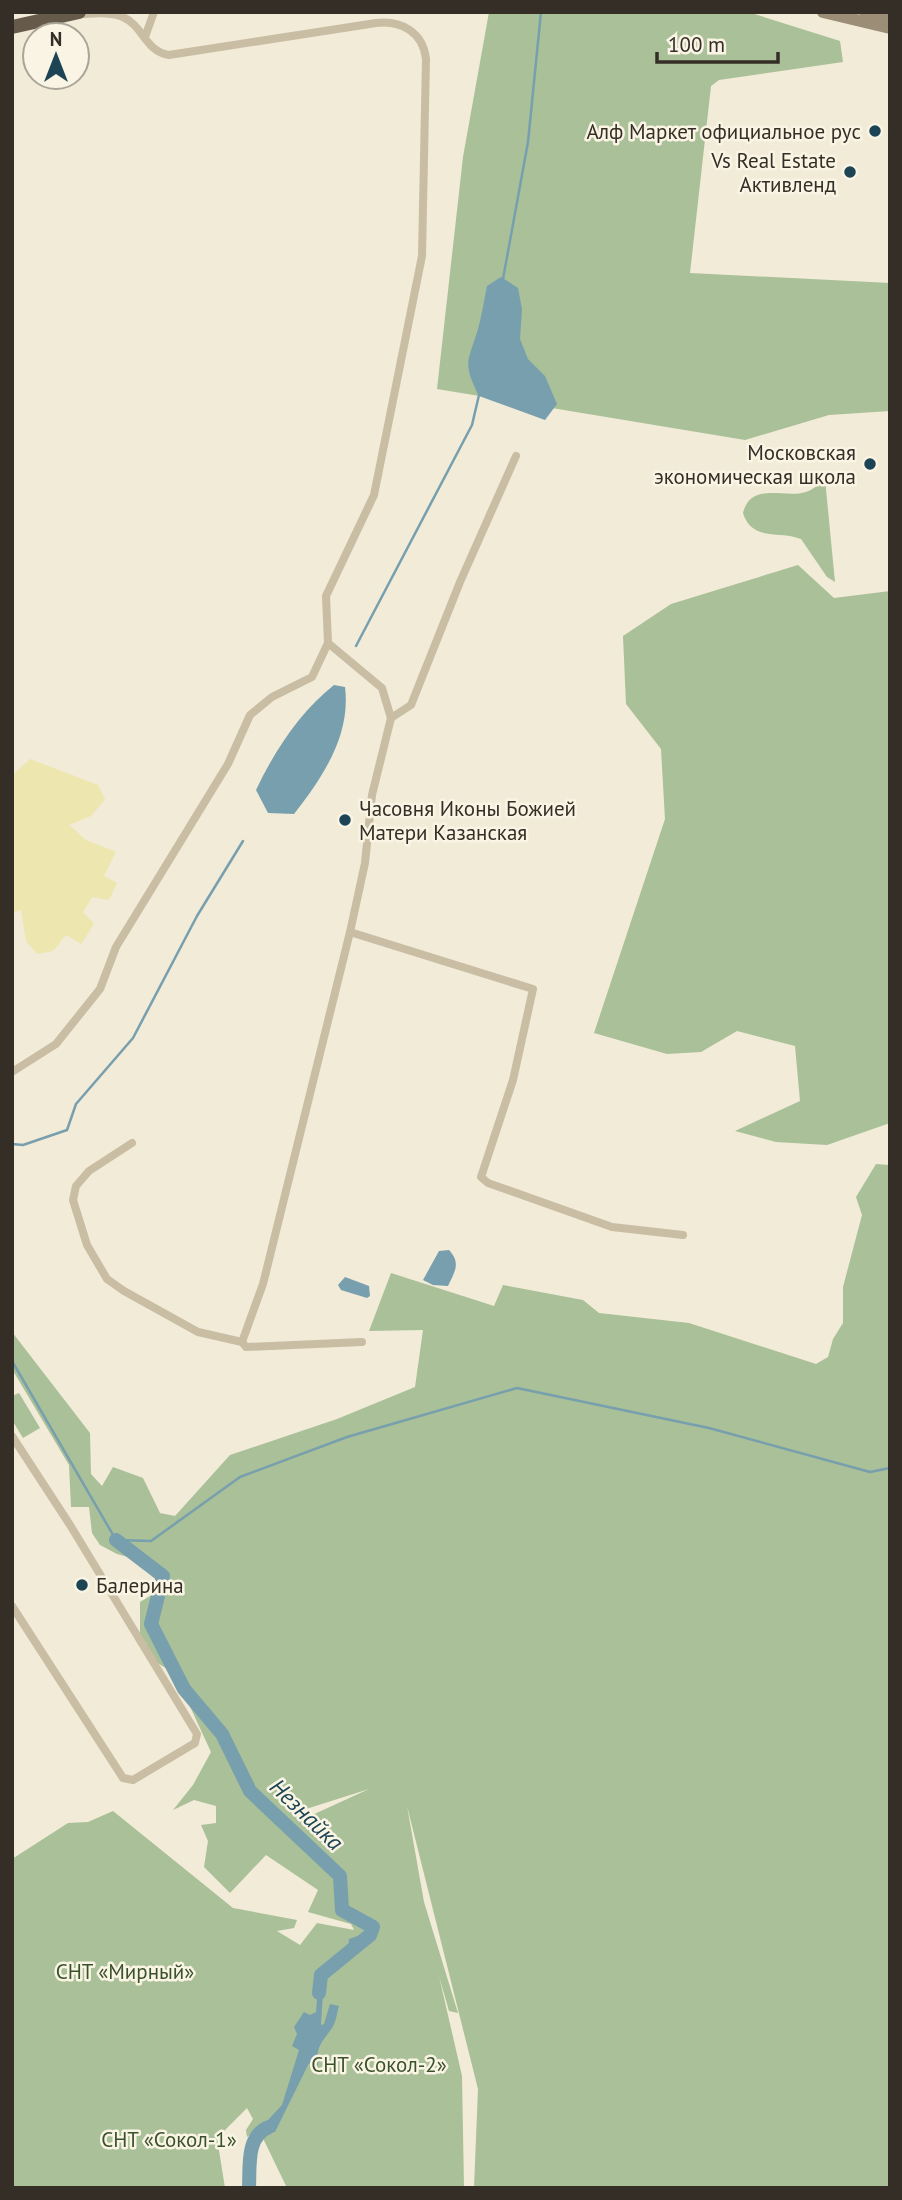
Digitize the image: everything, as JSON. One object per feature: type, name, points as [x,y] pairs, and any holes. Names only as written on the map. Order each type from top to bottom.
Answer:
[{"type":"highway","points":[[12,27],[75,13]]},
{"type":"main road","points":[[823,12],[890,28]]},
{"type":"main road","points":[[865,12],[890,18]]},
{"type":"street","points":[[145,37],[154,12]]},
{"type":"street","points":[[12,1072],[56,1044],[100,989],[116,947],[228,764],[250,715],[272,697],[312,677],[328,643],[326,596],[374,495],[422,256],[425,51],[409,29],[384,22],[177,55],[158,54],[131,22],[119,15],[75,13]]},
{"type":"street","points":[[391,718],[411,705],[460,582],[516,456]]},
{"type":"street","points":[[242,1342],[263,1284],[350,932],[365,863],[372,795],[391,718],[382,688],[328,643]]},
{"type":"street","points":[[350,932],[533,989],[513,1080],[481,1177],[488,1183],[612,1227],[683,1235]]},
{"type":"street","points":[[132,1143],[89,1171],[76,1186],[74,1200],[87,1245],[107,1279],[198,1332],[242,1342],[246,1348],[362,1342]]},
{"type":"street","points":[[12,1436],[70,1525],[197,1734],[195,1743],[133,1780],[123,1778],[12,1606]]},
{"type":"green space","points":[[489,12],[748,12],[840,41],[843,62],[719,80],[711,86],[690,273],[890,283],[890,411],[829,415],[745,440],[437,389],[463,157]]},
{"type":"green space","points":[[825,479],[835,582],[827,577],[801,539],[760,532],[747,522],[743,513],[753,497],[769,493],[806,492]]},
{"type":"green space","points":[[798,565],[834,598],[890,591],[890,1123],[827,1145],[776,1142],[735,1131],[800,1101],[795,1046],[737,1031],[701,1052],[667,1054],[594,1033],[665,819],[661,749],[626,704],[623,636],[671,604]]},
{"type":"green space","points":[[876,1164],[890,1165],[890,2188],[474,2188],[478,2089],[407,1806],[424,1902],[458,2013],[449,2011],[439,1976],[462,2076],[464,2188],[287,2188],[258,2128],[247,2137],[246,2130],[253,2119],[247,2108],[217,2138],[225,2188],[12,2188],[12,1859],[68,1823],[88,1822],[113,1811],[233,1908],[297,1920],[294,1928],[277,1931],[300,1945],[317,1923],[354,1930],[351,1924],[308,1912],[318,1890],[266,1855],[230,1893],[204,1867],[208,1841],[201,1825],[216,1823],[216,1806],[194,1800],[173,1810],[193,1785],[211,1752],[175,1674],[153,1660],[140,1636],[140,1602],[165,1587],[135,1559],[100,1545],[92,1533],[89,1507],[71,1507],[69,1465],[12,1369],[12,1332],[90,1433],[91,1474],[102,1486],[113,1467],[143,1478],[160,1513],[175,1516],[230,1455],[337,1419],[415,1387],[423,1330],[369,1331],[391,1273],[494,1306],[503,1285],[583,1300],[599,1313],[689,1323],[816,1364],[828,1357],[833,1339],[843,1323],[843,1287],[862,1215],[856,1197]],"holes":[[[369,1789],[310,1816],[306,1809]]]},
{"type":"green space","points":[[19,1393],[40,1428],[23,1438],[12,1420],[12,1396]]},
{"type":"sand","points":[[30,759],[98,785],[105,799],[91,816],[69,825],[86,840],[116,852],[104,876],[117,883],[109,900],[92,897],[83,912],[94,924],[81,944],[66,935],[53,951],[37,954],[26,941],[21,910],[12,913],[12,776]]},
{"type":"water","points":[[501,277],[518,288],[522,309],[520,339],[528,359],[545,376],[557,404],[545,420],[479,396],[470,376],[469,356],[487,286]]},
{"type":"water","points":[[334,685],[345,687],[346,705],[344,722],[333,755],[294,814],[268,813],[256,790],[263,775],[299,720]]},
{"type":"water","points":[[449,1250],[456,1263],[448,1286],[433,1285],[423,1280],[439,1251]]},
{"type":"water","points":[[345,1277],[369,1286],[370,1296],[367,1298],[341,1290],[338,1285]]},
{"type":"water","points":[[370,1932],[376,1935],[374,1941],[352,1950],[343,1958],[340,1955],[348,1948],[349,1939]]},
{"type":"water","points":[[319,1975],[324,1975],[321,2025],[324,2024],[330,2004],[339,2006],[335,2023],[319,2049],[318,2065],[313,2069],[309,2063],[275,2132],[266,2131],[257,2139],[253,2136],[282,2105],[299,2050],[292,2046],[297,2034],[294,2027],[304,2012],[310,2015],[316,2012]]},
{"type":"water","points":[[247,2149],[255,2150],[254,2188],[245,2188],[243,2161]]},
{"type":"waterway","points":[[503,279],[528,142],[541,12]]},
{"type":"waterway","points":[[356,646],[472,425],[479,395]]},
{"type":"waterway","points":[[12,1144],[23,1145],[67,1130],[76,1104],[133,1038],[197,916],[243,841]]},
{"type":"waterway","points":[[12,1361],[116,1540],[151,1541],[240,1477],[347,1437],[517,1388],[709,1428],[870,1472],[890,1468]]},
{"type":"waterway","name":"Незнайка","points":[[116,1540],[163,1576],[151,1624],[184,1689],[222,1734],[250,1791],[340,1876],[342,1910],[373,1927],[370,1935],[321,1975],[319,1993]]},
{"type":"waterway","name":"Незнайка","points":[[249,2188],[253,2144],[256,2137],[269,2127]]},
{"type":"place","name":"Алф Маркет официальное рус","points":[[875,131]]},
{"type":"place","name":"Vs Real Estate Активленд","points":[[850,172]]},
{"type":"place","name":"Московская экономическая школа","points":[[870,464]]},
{"type":"place","name":"Часовня Иконы Божией Матери Казанская","points":[[345,820]]},
{"type":"place","name":"Балерина","points":[[82,1585]]},
{"type":"park label","name":"СНТ «Мирный»","points":[[125,1971]]},
{"type":"park label","name":"СНТ «Сокол-2»","points":[[379,2064]]},
{"type":"park label","name":"СНТ «Сокол-1»","points":[[169,2139]]}]
